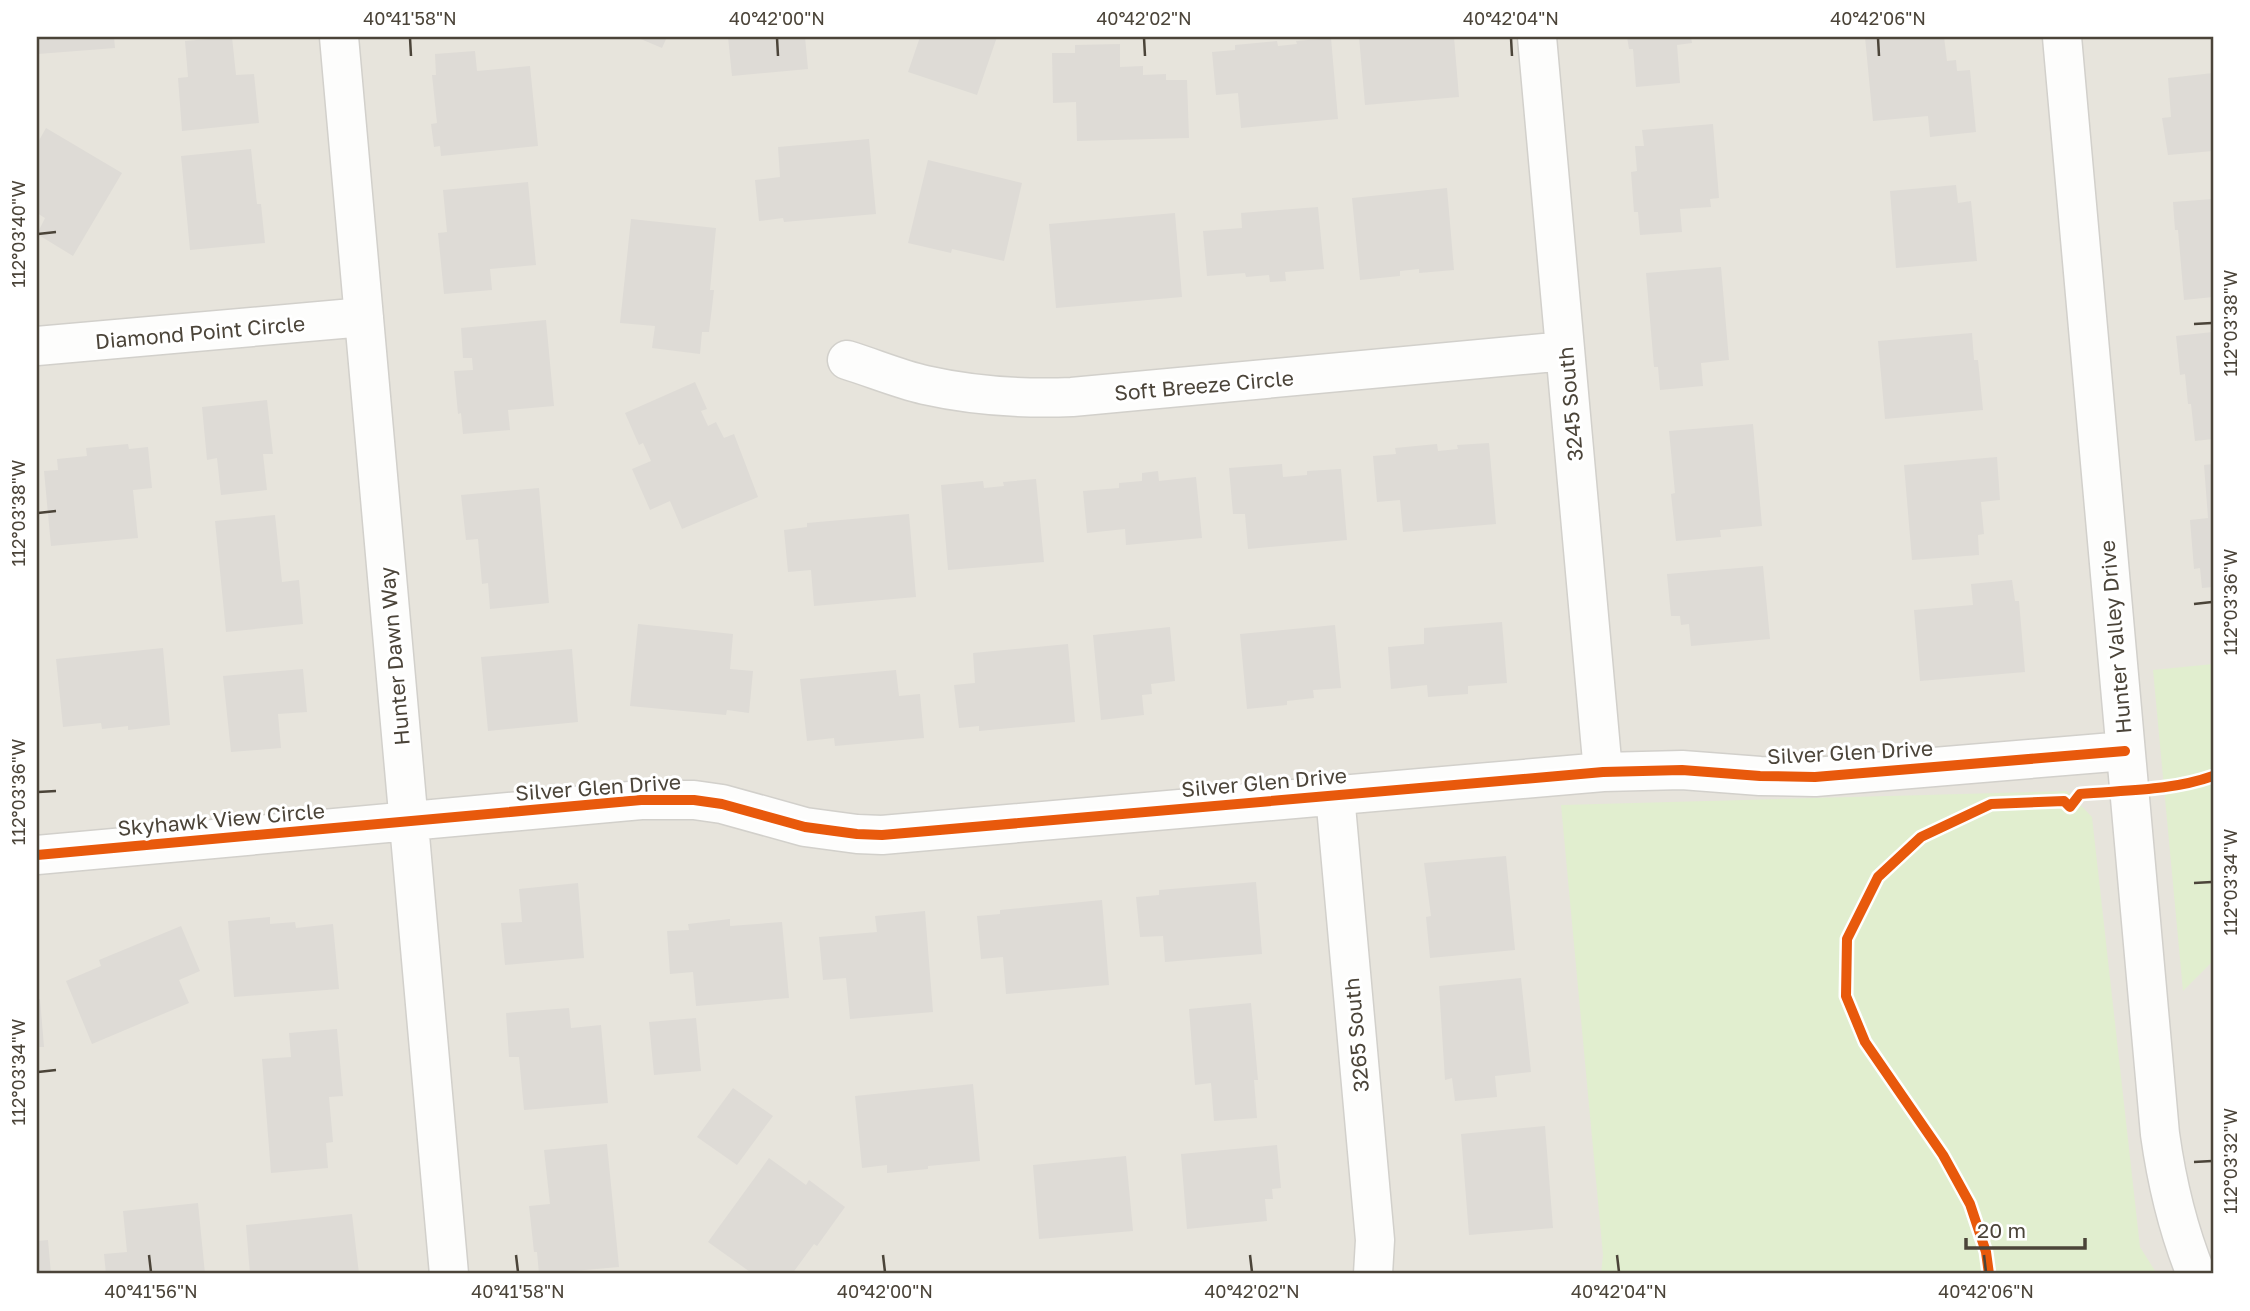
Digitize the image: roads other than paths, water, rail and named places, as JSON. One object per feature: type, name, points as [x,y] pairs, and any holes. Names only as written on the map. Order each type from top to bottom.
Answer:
[{"type":"street","name":"Hunter Dawn Way","points":[[339,37],[449,1274]]},
{"type":"street","name":"3245 South","points":[[1537,37],[1603,772]]},
{"type":"street","name":"Hunter Valley Drive","points":[[2062,37],[2160,1134],[2179,1233],[2196,1274]]},
{"type":"street","name":"Diamond Point Circle","points":[[37,346],[364,317]]},
{"type":"street","name":"Soft Breeze Circle","points":[[847,360],[923,384],[998,396],[1035,398],[1072,397],[1565,351]]},
{"type":"street","name":"Silver Glen Drive","points":[[409,821],[667,799],[722,804],[805,827],[882,835],[1603,772],[1682,770],[1815,777],[2125,751]]},
{"type":"street","name":"3265 South","points":[[1335,795],[1375,1240],[1373,1274]]},
{"type":"street","name":"Skyhawk View Circle","points":[[37,855],[409,821]]}]
